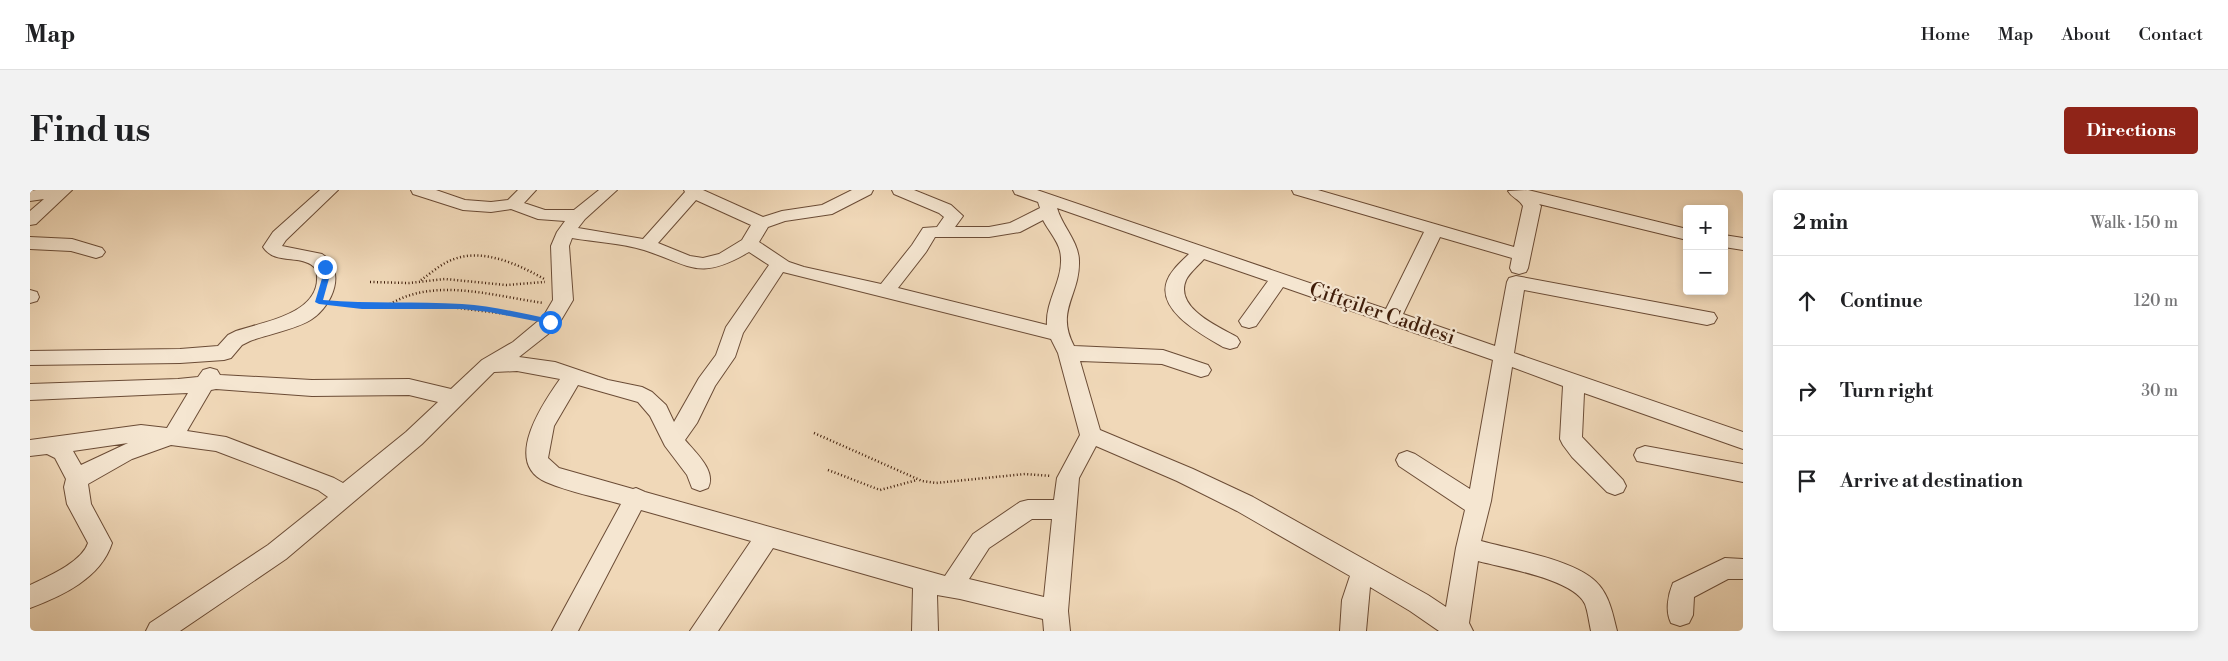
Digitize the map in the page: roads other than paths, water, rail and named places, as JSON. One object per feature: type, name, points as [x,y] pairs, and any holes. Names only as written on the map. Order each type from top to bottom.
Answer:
[{"type":"street","points":[[30,196],[65,190]]},
{"type":"street","points":[[30,220],[65,190]]},
{"type":"street","points":[[30,597],[76,572],[99,549],[100,543],[78,502],[74,489],[77,479],[99,465],[124,453],[173,436],[224,353],[243,336],[304,316],[312,311],[319,302],[327,275],[322,262],[315,258],[280,251],[272,246],[279,236],[330,190]]},
{"type":"street","points":[[419,190],[463,204],[491,207],[512,204],[528,190]]},
{"type":"street","points":[[158,631],[180,625],[277,552],[414,438],[489,365],[520,347],[555,313],[563,300],[560,246],[566,232],[579,215],[609,190]]},
{"type":"street","points":[[566,232],[647,245],[686,261],[703,264],[725,258],[749,244],[761,223],[782,216],[826,210],[865,190]]},
{"type":"street","points":[[900,190],[945,209],[954,216],[943,231]]},
{"type":"street","name":"Çiftçiler Caddesi","points":[[1021,190],[1048,204],[1201,252],[1392,317],[1742,444]]},
{"type":"street","points":[[1300,190],[1522,255]]},
{"type":"street","points":[[647,245],[693,191],[752,216],[761,223]]},
{"type":"street","points":[[1519,193],[1683,234]]},
{"type":"street","points":[[1091,435],[1246,504],[1419,603],[1457,630],[1468,548],[1478,506],[1502,356],[1532,206],[1519,193]]},
{"type":"street","points":[[512,204],[537,216],[579,215]]},
{"type":"street","points":[[573,376],[542,427],[537,461],[552,475],[926,582],[951,587],[1056,621],[1068,478],[1091,435],[1068,353],[1058,334],[1056,315],[1068,278],[1070,262],[1069,250],[1052,221],[1048,204],[1014,228],[981,232],[929,232],[920,248],[886,291]]},
{"type":"street","points":[[1392,317],[1434,230]]},
{"type":"street","points":[[1728,242],[1743,244]]},
{"type":"street","points":[[30,243],[72,245],[96,252]]},
{"type":"street","points":[[749,244],[779,264],[813,276],[886,291],[1058,334]]},
{"type":"street","points":[[1201,252],[1175,283],[1176,296],[1182,308],[1196,322],[1230,342]]},
{"type":"street","points":[[673,440],[689,417],[706,384],[725,357],[733,332],[779,264]]},
{"type":"street","points":[[1249,320],[1279,279]]},
{"type":"street","points":[[1516,282],[1707,318]]},
{"type":"street","points":[[30,358],[180,356],[224,353]]},
{"type":"street","points":[[1068,353],[1163,357],[1202,370]]},
{"type":"street","points":[[489,365],[538,366],[555,369],[645,397],[658,410],[673,440],[696,468],[700,482]]},
{"type":"street","points":[[1574,382],[1571,439],[1580,451],[1615,486]]},
{"type":"street","points":[[30,392],[178,387],[205,383],[312,388],[409,387],[455,398]]},
{"type":"street","points":[[40,447],[92,438],[141,433],[218,443],[326,484],[345,496]]},
{"type":"street","points":[[40,447],[62,452],[77,479]]},
{"type":"street","points":[[1645,455],[1743,473]]},
{"type":"street","points":[[1407,460],[1478,506]]},
{"type":"street","points":[[565,631],[636,498]]},
{"type":"street","points":[[951,587],[981,541],[1028,509],[1065,510]]},
{"type":"street","points":[[703,631],[768,536]]},
{"type":"street","points":[[1468,548],[1565,574],[1579,581],[1596,598],[1604,631]]},
{"type":"street","points":[[1680,615],[1682,591],[1725,568],[1743,569]]},
{"type":"street","points":[[1353,631],[1355,591],[1358,582],[1365,572]]},
{"type":"street","points":[[925,631],[926,582]]}]
